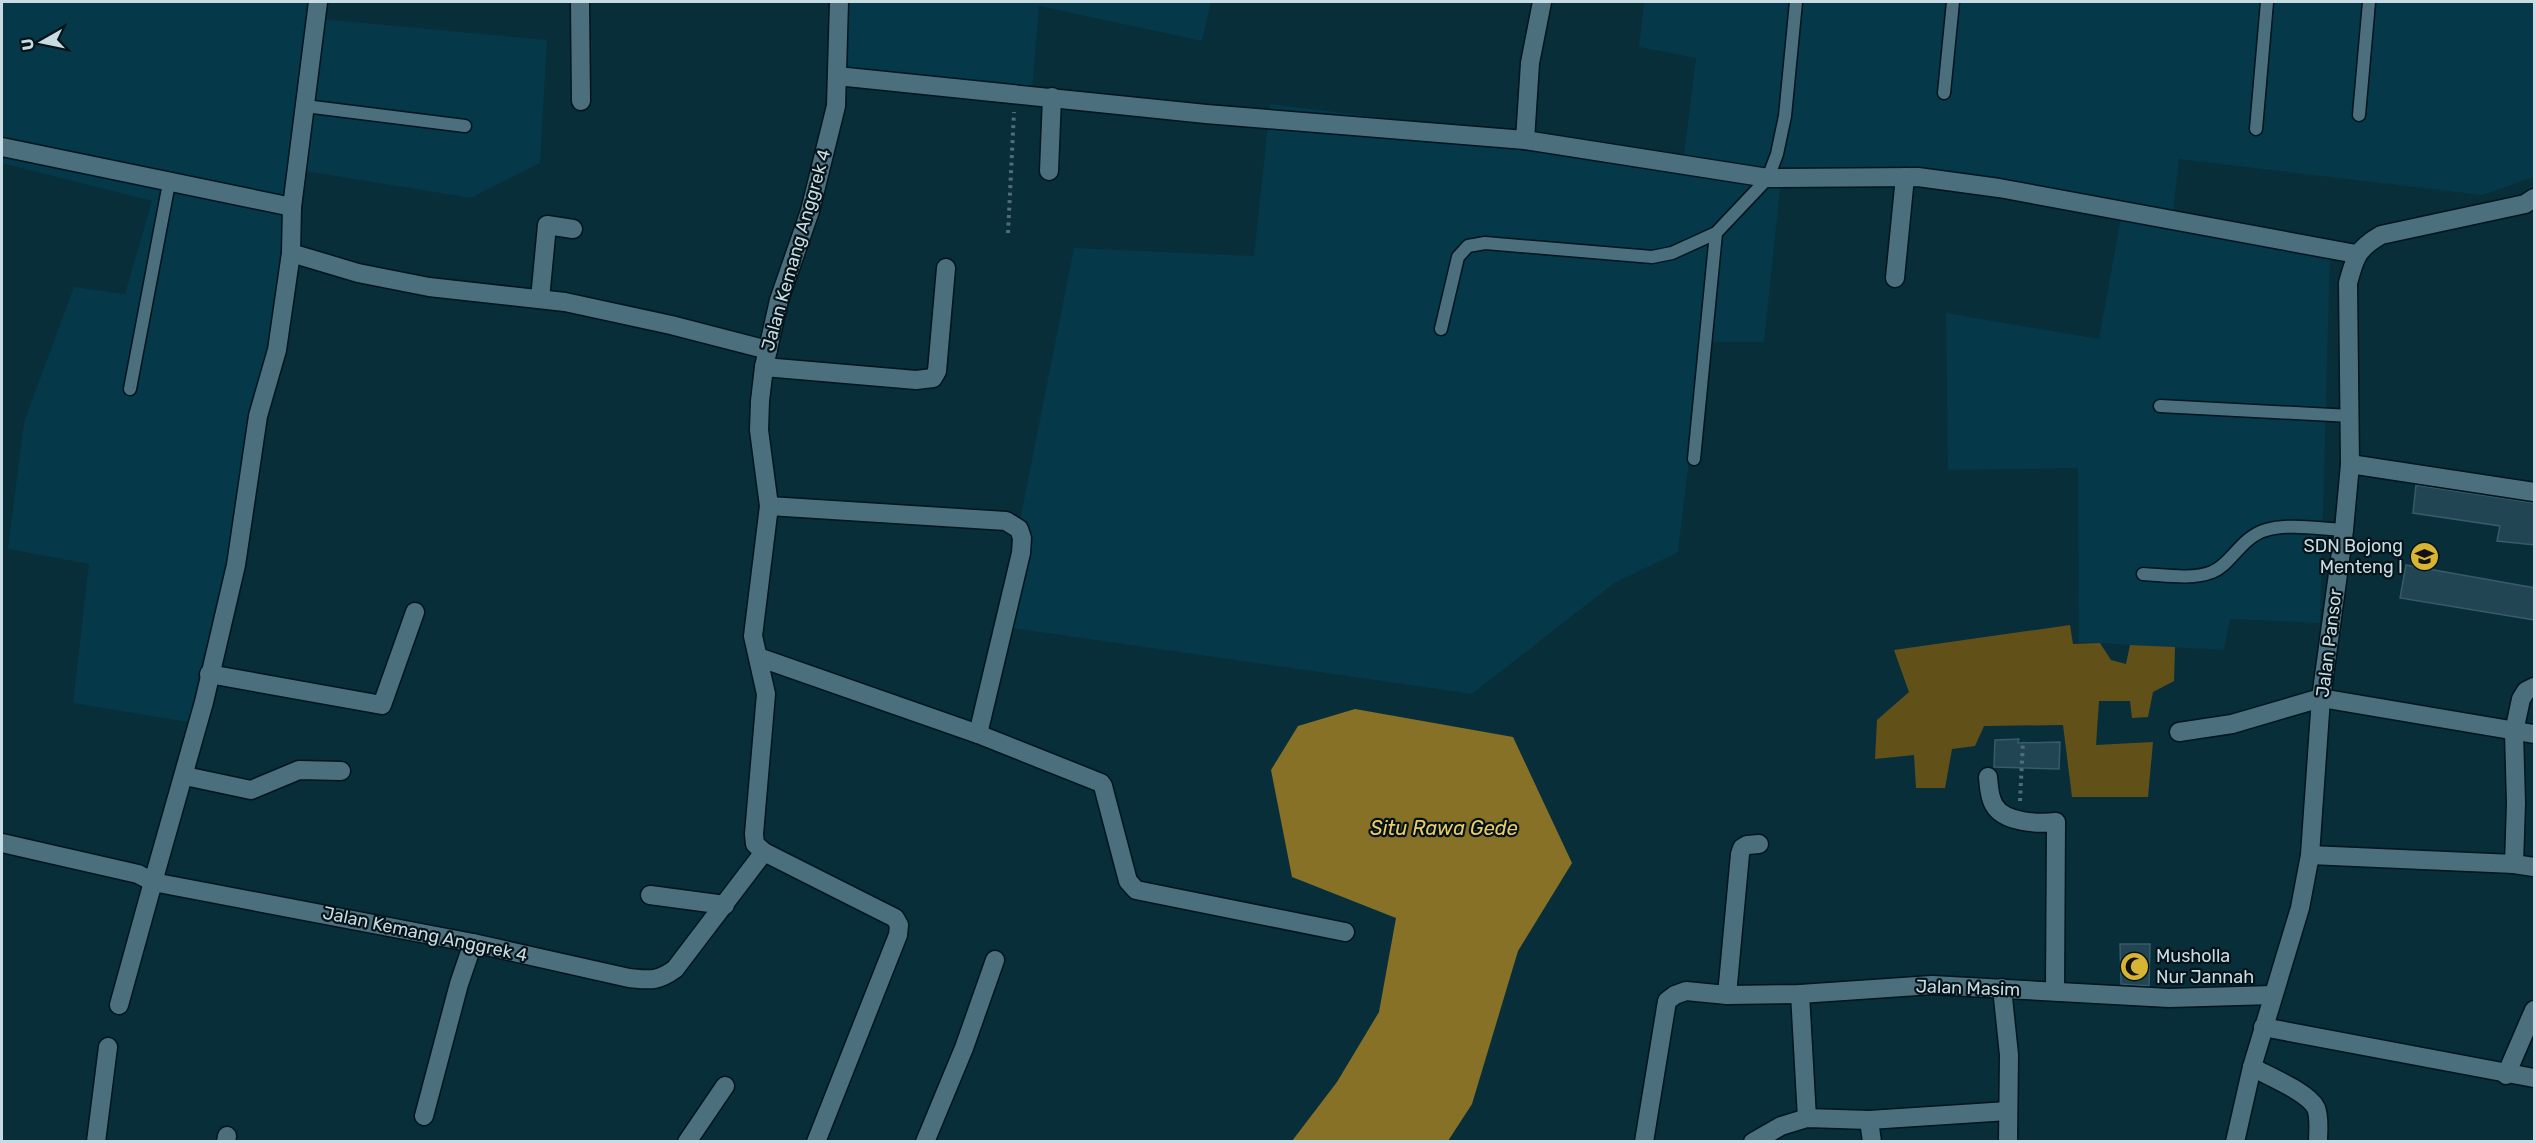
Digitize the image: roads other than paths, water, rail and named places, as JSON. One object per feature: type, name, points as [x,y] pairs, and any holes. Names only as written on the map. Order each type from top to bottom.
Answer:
[{"type":"street","points":[[119,1005],[185,776],[236,566],[258,416],[277,350],[291,253],[292,207],[318,2]]},
{"type":"street","points":[[580,2],[581,101]]},
{"type":"street","name":"Jalan Kemang Anggrek 4","points":[[2,843],[138,874],[153,882],[474,943],[629,978],[652,980],[662,978],[675,969],[764,852],[756,844],[753,834],[766,694],[753,636],[769,506],[759,430],[766,358],[779,300],[810,212],[836,106],[839,2]]},
{"type":"street","points":[[1525,140],[1530,63],[1542,2]]},
{"type":"street","points":[[837,76],[1368,128],[1525,140],[1768,178],[1905,177],[1999,188],[2356,254],[2368,242],[2381,235],[2525,204],[2535,198]]},
{"type":"street","points":[[1049,171],[1052,97]]},
{"type":"street","points":[[2,147],[292,207]]},
{"type":"street","points":[[1895,278],[1905,177]]},
{"type":"street","points":[[540,299],[547,225],[573,229]]},
{"type":"street","points":[[291,253],[358,273],[429,287],[565,302],[661,322],[766,358],[916,380],[933,378],[937,371],[946,268]]},
{"type":"street","name":"Jalan Pansor","points":[[2235,1142],[2263,1027],[2300,908],[2310,855],[2321,698],[2346,530],[2351,416],[2348,283],[2356,254]]},
{"type":"street","points":[[2350,464],[2535,492]]},
{"type":"street","points":[[769,506],[1006,521],[1019,529],[1022,538],[1020,553],[978,734]]},
{"type":"street","points":[[209,674],[382,705],[415,612]]},
{"type":"street","points":[[758,657],[978,734],[1101,783],[1128,881],[1136,890],[1345,932]]},
{"type":"street","points":[[2514,864],[2516,803],[2514,732],[2521,699],[2526,691],[2535,687]]},
{"type":"street","points":[[2179,732],[2232,724],[2321,698],[2535,734]]},
{"type":"street","points":[[185,776],[251,790],[299,770],[341,771]]},
{"type":"street","points":[[1988,777],[1995,808],[2002,814],[2031,824],[2056,822],[2055,991]]},
{"type":"street","points":[[1727,995],[1740,854],[1742,848],[1747,845],[1759,844]]},
{"type":"street","points":[[764,852],[895,918],[899,925],[898,935],[816,1142]]},
{"type":"street","points":[[2310,855],[2514,864],[2535,867]]},
{"type":"street","points":[[650,895],[725,905]]},
{"type":"street","points":[[424,1116],[459,984],[474,943]]},
{"type":"street","points":[[926,1142],[964,1048],[995,960]]},
{"type":"street","name":"Jalan Masim","points":[[1644,1142],[1667,1001],[1675,994],[1686,991],[1727,995],[1800,994],[1932,985],[2169,998],[2273,995]]},
{"type":"street","points":[[2002,988],[2009,1055],[2008,1142]]},
{"type":"street","points":[[1800,994],[1808,1118]]},
{"type":"street","points":[[2506,1075],[2535,1010]]},
{"type":"street","points":[[2263,1027],[2506,1075],[2535,1078]]},
{"type":"street","points":[[96,1142],[108,1047]]},
{"type":"street","points":[[2252,1067],[2307,1097],[2315,1107],[2318,1116],[2318,1142]]},
{"type":"street","points":[[687,1142],[725,1086]]},
{"type":"street","points":[[1752,1142],[1781,1126],[1808,1118],[1869,1120],[2008,1111]]},
{"type":"street","points":[[1869,1120],[1872,1142]]},
{"type":"lane","points":[[1442,329],[1458,257],[1468,246],[1485,243],[1652,257],[1672,253],[1716,233],[1768,178],[1777,154],[1785,116],[1796,2]]},
{"type":"lane","points":[[1944,93],[1953,2]]},
{"type":"lane","points":[[2256,129],[2267,2]]},
{"type":"lane","points":[[2359,115],[2369,2]]},
{"type":"lane","points":[[305,106],[465,126]]},
{"type":"lane","points":[[130,389],[169,183]]},
{"type":"lane","points":[[1694,459],[1716,233]]},
{"type":"lane","points":[[2160,406],[2351,416]]},
{"type":"lane","points":[[2143,574],[2199,576],[2214,572],[2250,537],[2266,530],[2285,528],[2346,530]]},
{"type":"water","name":"Situ Rawa Gede","points":[[1355,709],[1513,737],[1572,863],[1518,951],[1472,1104],[1448,1141],[1292,1141],[1337,1082],[1379,1012],[1396,918],[1292,877],[1271,770],[1298,726]]},
{"type":"place","name":"SDN Bojong Menteng I","points":[[2424,556]]},
{"type":"place","name":"Musholla Nur Jannah","points":[[2135,966]]}]
